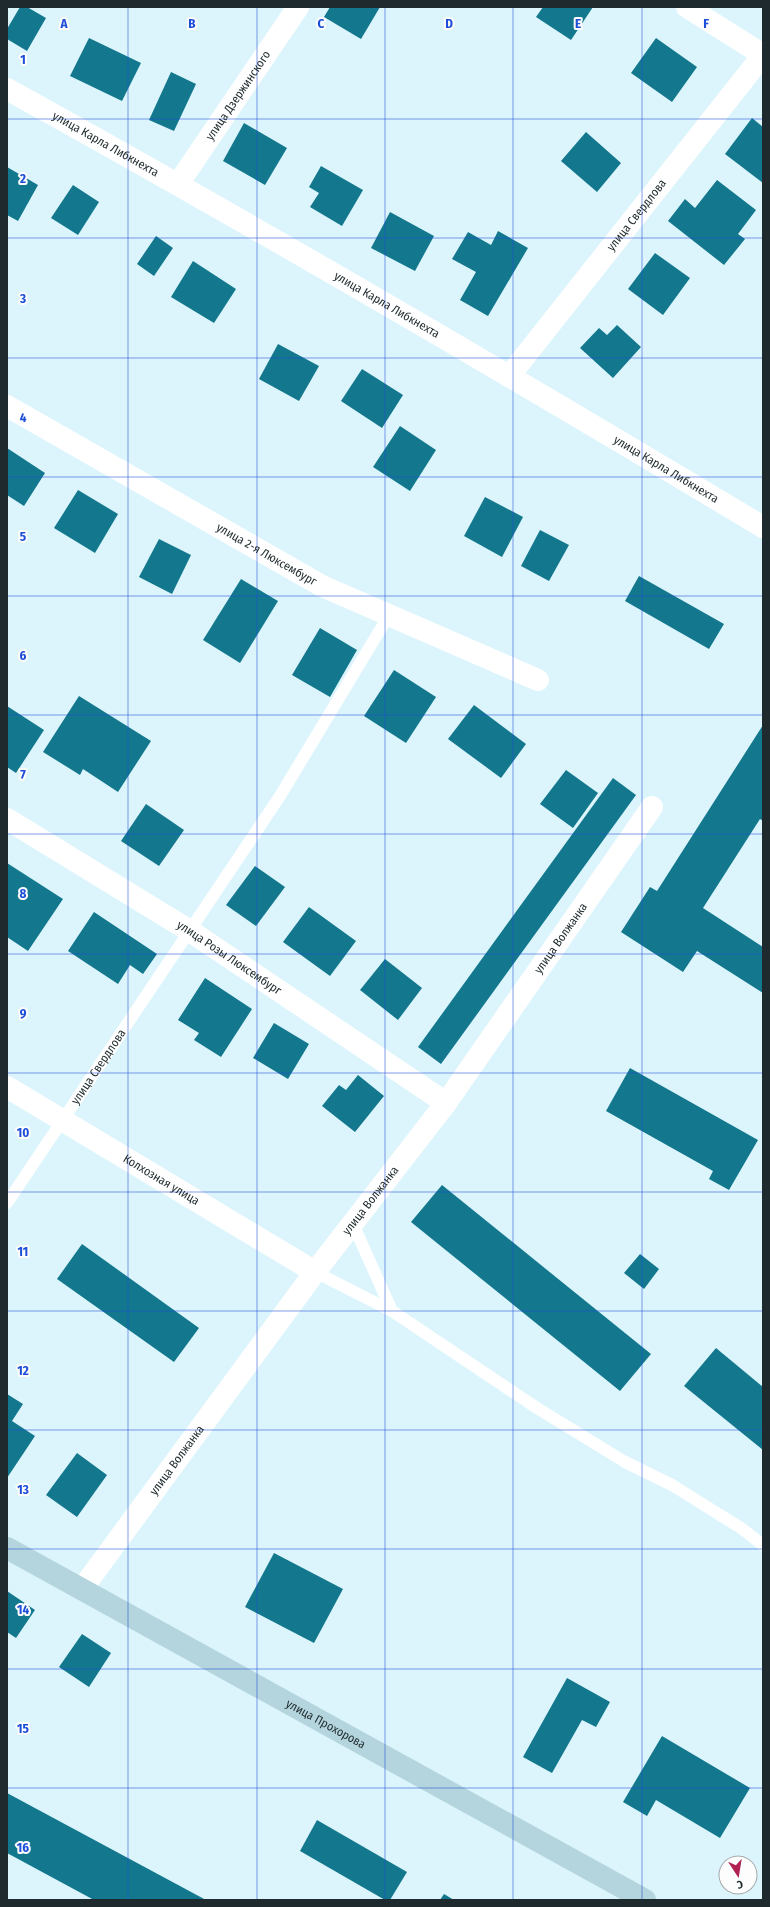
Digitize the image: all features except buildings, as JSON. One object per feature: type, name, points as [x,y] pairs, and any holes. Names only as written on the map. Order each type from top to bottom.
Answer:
[{"type":"main road","name":"улица Прохорова","points":[[7,1548],[645,1900]]},
{"type":"street","name":"улица Дзержинского","points":[[178,184],[298,7]]},
{"type":"street","points":[[687,7],[763,55]]},
{"type":"street","name":"улица Свердлова","points":[[510,375],[763,55]]},
{"type":"street","name":"улица Карла Либкнехта","points":[[7,89],[178,184],[510,375],[763,527]]},
{"type":"street","name":"улица 2-я Люксембург","points":[[7,406],[322,586],[538,680]]},
{"type":"street","name":"улица Волжанка","points":[[82,1589],[315,1272],[446,1103],[652,807]]},
{"type":"street","name":"улица Розы Люксембург","points":[[7,819],[190,931],[446,1103]]},
{"type":"street","name":"Колхозная улица","points":[[7,1087],[315,1272]]},
{"type":"lane","name":"улица Свердлова","points":[[7,1203],[280,796],[389,615]]},
{"type":"lane","points":[[353,1224],[392,1311]]},
{"type":"lane","points":[[315,1272],[392,1311],[537,1408],[625,1462],[672,1485],[741,1528],[763,1545]]}]
